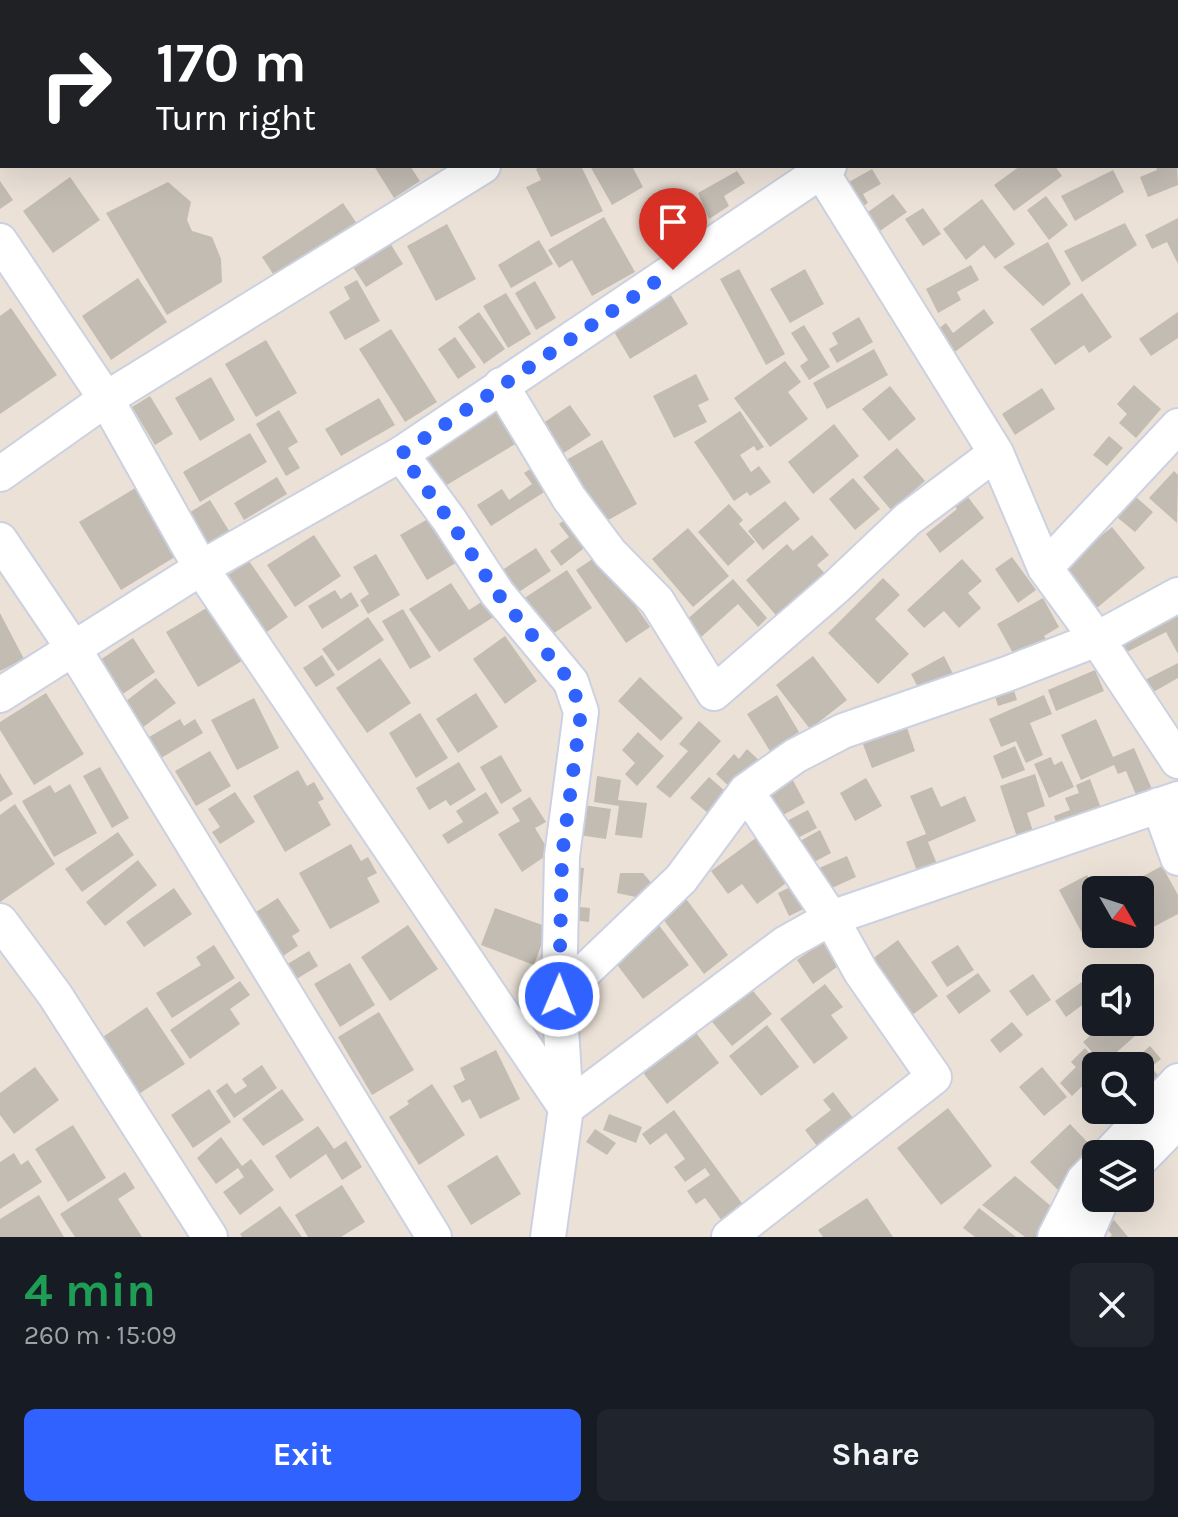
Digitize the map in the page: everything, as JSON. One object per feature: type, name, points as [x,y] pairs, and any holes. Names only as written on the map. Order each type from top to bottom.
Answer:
[{"type":"street","points":[[0,474],[106,399],[480,168]]},
{"type":"street","points":[[0,695],[201,568],[401,454],[823,168],[996,453],[1045,568],[1097,639],[1178,761]]},
{"type":"street","points":[[0,241],[106,399],[201,568],[566,1108]]},
{"type":"street","points":[[501,385],[569,498],[610,553],[657,601],[714,693],[836,587],[908,519],[996,453]]},
{"type":"street","points":[[1045,568],[1178,426]]},
{"type":"street","points":[[401,454],[497,593],[571,682],[581,712],[562,856],[559,996],[566,1108],[548,1237]]},
{"type":"street","points":[[0,540],[73,648],[434,1237]]},
{"type":"street","points":[[559,996],[681,879],[746,791],[795,756],[843,731],[1097,639],[1178,595]]},
{"type":"street","points":[[729,1237],[934,1077],[861,972],[831,918],[746,791]]},
{"type":"street","points":[[566,1108],[786,943],[831,918],[1168,802],[1178,858]]},
{"type":"street","points":[[0,921],[55,995],[210,1237]]},
{"type":"street","points":[[1122,1140],[1178,1081]]},
{"type":"street","points":[[1154,1146],[1178,1121]]},
{"type":"street","points":[[1055,1237],[1082,1184]]},
{"type":"street","points":[[1085,1237],[1096,1212]]},
{"type":"building","points":[[375,168],[411,168],[420,181],[394,198]]},
{"type":"building","points":[[582,168],[603,211],[551,237],[526,187],[541,180],[536,169]]},
{"type":"building","points":[[591,168],[633,168],[643,187],[612,205]]},
{"type":"building","points":[[1017,168],[1056,168],[1062,176],[1014,211],[994,185]]},
{"type":"building","points":[[1177,168],[1178,185],[1148,197],[1140,177],[1157,170]]},
{"type":"building","points":[[872,169],[881,184],[863,194],[868,203],[854,212],[840,187]]},
{"type":"building","points":[[1113,170],[1124,192],[1075,221],[1061,196]]},
{"type":"building","points":[[737,171],[745,183],[724,196],[729,206],[709,219],[698,193]]},
{"type":"building","points":[[70,177],[100,220],[53,253],[23,211]]},
{"type":"building","points":[[0,181],[13,200],[0,209]]},
{"type":"building","points":[[168,182],[191,202],[187,220],[192,231],[212,237],[221,259],[222,282],[167,315],[106,213]]},
{"type":"building","points":[[893,194],[907,212],[880,231],[868,212]]},
{"type":"building","points":[[1046,196],[1068,225],[1049,240],[1027,210]]},
{"type":"building","points":[[689,197],[704,222],[666,247],[655,229],[681,212],[675,204]]},
{"type":"building","points":[[982,199],[1015,244],[995,259],[984,245],[966,260],[943,229]]},
{"type":"building","points":[[343,203],[358,225],[277,280],[262,257]]},
{"type":"building","points":[[923,208],[941,234],[923,246],[905,219]]},
{"type":"building","points":[[604,217],[635,272],[592,296],[572,260],[559,268],[548,250]]},
{"type":"building","points":[[1178,218],[1178,264],[1167,242],[1152,249],[1145,235]]},
{"type":"building","points":[[1125,223],[1137,245],[1082,282],[1064,251]]},
{"type":"building","points":[[447,224],[476,279],[436,301],[407,246]]},
{"type":"building","points":[[539,240],[553,264],[511,288],[498,265]]},
{"type":"building","points":[[1048,242],[1071,284],[1043,306],[1003,267]]},
{"type":"building","points":[[390,243],[403,264],[366,287],[353,267]]},
{"type":"building","points":[[971,265],[979,280],[957,292],[961,300],[938,313],[926,289]]},
{"type":"building","points":[[739,269],[785,354],[766,365],[720,279]]},
{"type":"building","points":[[805,269],[824,304],[790,323],[770,289]]},
{"type":"building","points":[[138,278],[167,322],[111,360],[82,316]]},
{"type":"building","points":[[357,280],[380,321],[345,340],[329,312],[350,299],[344,287]]},
{"type":"building","points":[[535,281],[556,318],[536,330],[515,293]]},
{"type":"building","points":[[506,293],[531,334],[508,348],[483,306]]},
{"type":"building","points":[[1082,293],[1112,337],[1089,353],[1084,345],[1055,365],[1030,329]]},
{"type":"building","points":[[671,295],[688,324],[630,359],[613,330]]},
{"type":"building","points":[[11,308],[57,375],[0,414],[0,316]]},
{"type":"building","points":[[984,309],[994,323],[952,354],[935,331],[946,323],[953,333]]},
{"type":"building","points":[[479,312],[505,349],[484,364],[458,327]]},
{"type":"building","points":[[1178,312],[1178,338],[1151,356],[1139,339]]},
{"type":"building","points":[[859,317],[873,342],[837,363],[829,349],[838,344],[832,333]]},
{"type":"building","points":[[804,325],[830,367],[809,380],[800,366],[808,360],[791,333]]},
{"type":"building","points":[[391,329],[437,402],[405,422],[359,349]]},
{"type":"building","points":[[455,337],[476,367],[458,379],[438,349]]},
{"type":"building","points":[[266,340],[297,393],[256,417],[225,364]]},
{"type":"building","points":[[874,349],[888,375],[827,409],[813,383]]},
{"type":"building","points":[[785,361],[801,382],[788,392],[808,419],[770,447],[734,398]]},
{"type":"building","points":[[696,374],[709,400],[698,405],[707,422],[674,438],[653,396]]},
{"type":"building","points":[[211,377],[235,420],[200,441],[175,398]]},
{"type":"building","points":[[1134,385],[1161,409],[1136,438],[1119,423],[1127,414],[1117,404]]},
{"type":"building","points":[[890,386],[916,419],[889,441],[862,409]]},
{"type":"building","points":[[1042,388],[1055,409],[1015,435],[1002,414]]},
{"type":"building","points":[[502,394],[527,437],[435,492],[410,449]]},
{"type":"building","points":[[150,396],[173,434],[155,445],[132,407]]},
{"type":"building","points":[[379,398],[395,425],[341,456],[325,429]]},
{"type":"building","points":[[570,405],[591,435],[550,462],[530,432]]},
{"type":"building","points":[[279,410],[298,442],[288,448],[300,468],[286,476],[256,424]]},
{"type":"building","points":[[740,411],[764,447],[757,451],[754,446],[740,455],[751,472],[759,466],[771,482],[750,496],[747,492],[734,501],[694,442]]},
{"type":"building","points":[[834,424],[859,456],[813,494],[788,462]]},
{"type":"building","points":[[250,433],[267,462],[200,502],[183,472]]},
{"type":"building","points":[[1109,436],[1123,448],[1107,466],[1093,455]]},
{"type":"building","points":[[602,440],[637,504],[594,528],[559,464]]},
{"type":"building","points":[[897,448],[925,481],[891,510],[863,477]]},
{"type":"building","points":[[535,466],[549,489],[491,526],[477,505],[502,489],[509,500],[532,484],[524,473]]},
{"type":"building","points":[[1174,471],[1178,475],[1177,523],[1149,498]]},
{"type":"building","points":[[277,477],[287,494],[244,520],[234,503]]},
{"type":"building","points":[[853,478],[880,509],[855,530],[829,499]]},
{"type":"building","points":[[137,487],[178,555],[121,590],[79,522]]},
{"type":"building","points":[[964,492],[984,518],[940,553],[926,534],[957,509],[951,502]]},
{"type":"building","points":[[1136,497],[1153,512],[1135,532],[1118,518]]},
{"type":"building","points":[[210,500],[231,534],[209,548],[187,514]]},
{"type":"building","points":[[785,501],[800,519],[763,550],[748,531]]},
{"type":"building","points":[[729,504],[743,520],[739,524],[755,542],[728,566],[698,532]]},
{"type":"building","points":[[440,512],[466,557],[427,580],[400,535]]},
{"type":"building","points":[[572,515],[592,542],[561,566],[550,551],[569,537],[559,524]]},
{"type":"building","points":[[1112,527],[1145,568],[1092,612],[1058,570]]},
{"type":"building","points":[[688,528],[729,576],[693,607],[652,559]]},
{"type":"building","points":[[314,535],[341,576],[295,607],[267,565]]},
{"type":"building","points":[[812,535],[829,555],[817,565],[829,578],[780,620],[746,580],[787,544],[793,551]]},
{"type":"building","points":[[536,548],[551,571],[508,599],[493,576]]},
{"type":"building","points":[[376,554],[400,595],[368,614],[360,600],[369,594],[353,567]]},
{"type":"building","points":[[600,554],[650,627],[626,643],[576,570]]},
{"type":"building","points":[[1012,557],[1036,590],[1018,603],[995,569]]},
{"type":"building","points":[[962,559],[982,581],[968,593],[981,608],[959,628],[944,611],[924,628],[907,610]]},
{"type":"building","points":[[249,561],[288,617],[264,634],[225,577]]},
{"type":"building","points":[[567,570],[592,608],[545,639],[520,601]]},
{"type":"building","points":[[883,578],[900,595],[875,619],[909,654],[878,684],[828,633]]},
{"type":"building","points":[[733,579],[767,618],[758,627],[738,604],[699,639],[684,622]]},
{"type":"building","points":[[451,583],[469,610],[486,599],[495,616],[439,652],[409,609]]},
{"type":"building","points":[[335,590],[341,599],[351,592],[359,606],[322,629],[308,606]]},
{"type":"building","points":[[1043,598],[1059,627],[1044,636],[1052,649],[1020,666],[997,624]]},
{"type":"building","points":[[1178,601],[1178,654],[1166,632],[1125,653],[1116,635]]},
{"type":"building","points":[[215,603],[247,658],[198,687],[166,632]]},
{"type":"building","points":[[403,609],[431,657],[410,669],[382,621]]},
{"type":"building","points":[[0,613],[24,659],[0,671]]},
{"type":"building","points":[[368,617],[384,640],[338,671],[322,649]]},
{"type":"building","points":[[505,636],[537,681],[505,704],[473,659]]},
{"type":"building","points":[[133,638],[155,672],[111,702],[88,668]]},
{"type":"building","points":[[322,655],[335,675],[316,687],[303,668]]},
{"type":"building","points":[[813,656],[847,700],[810,729],[776,685]]},
{"type":"building","points":[[944,656],[957,682],[924,699],[911,674]]},
{"type":"building","points":[[380,658],[411,703],[367,733],[336,688]]},
{"type":"building","points":[[1178,663],[1178,678],[1148,695],[1141,682]]},
{"type":"building","points":[[1095,670],[1104,691],[1056,711],[1048,690]]},
{"type":"building","points":[[640,677],[683,718],[661,741],[618,701]]},
{"type":"building","points":[[156,678],[176,703],[135,733],[117,708]]},
{"type":"building","points":[[1012,684],[1017,700],[998,706],[993,690]]},
{"type":"building","points":[[46,693],[84,754],[34,785],[0,730],[0,722]]},
{"type":"building","points":[[476,693],[498,727],[458,753],[436,719]]},
{"type":"building","points":[[777,695],[799,732],[770,751],[747,714]]},
{"type":"building","points":[[1044,695],[1052,714],[1030,723],[1043,755],[1026,763],[1016,741],[1001,747],[989,719]]},
{"type":"building","points":[[254,698],[279,748],[237,770],[211,720]]},
{"type":"building","points":[[420,713],[448,758],[416,778],[389,733]]},
{"type":"building","points":[[180,719],[184,726],[195,719],[203,733],[161,758],[149,737]]},
{"type":"building","points":[[1096,719],[1113,757],[1134,748],[1152,789],[1137,797],[1126,771],[1118,774],[1114,765],[1081,780],[1061,735]]},
{"type":"building","points":[[699,721],[721,741],[670,798],[656,787],[688,751],[679,744]]},
{"type":"building","points":[[905,722],[915,751],[872,768],[861,739]]},
{"type":"building","points":[[638,732],[664,756],[637,786],[625,774],[635,763],[622,750]]},
{"type":"building","points":[[1015,746],[1025,770],[1002,779],[993,756]]},
{"type":"building","points":[[747,749],[764,765],[737,794],[716,774],[734,754],[739,759]]},
{"type":"building","points":[[210,751],[231,786],[196,806],[175,771]]},
{"type":"building","points":[[501,755],[522,791],[501,804],[480,767]]},
{"type":"building","points":[[1051,757],[1054,765],[1062,761],[1074,787],[1049,798],[1034,764]]},
{"type":"building","points":[[459,762],[476,790],[450,806],[446,800],[429,810],[416,788]]},
{"type":"building","points":[[100,767],[129,818],[112,828],[83,776]]},
{"type":"building","points":[[298,770],[307,786],[314,782],[324,799],[318,802],[331,825],[285,852],[253,796]]},
{"type":"building","points":[[788,771],[805,803],[772,821],[755,789]]},
{"type":"building","points":[[0,773],[13,794],[0,802]]},
{"type":"building","points":[[1035,774],[1045,806],[1027,813],[1033,831],[1017,837],[1000,786]]},
{"type":"building","points":[[597,776],[621,780],[618,800],[647,803],[642,838],[615,835],[619,806],[594,802]]},
{"type":"building","points":[[709,777],[733,798],[715,819],[690,798]]},
{"type":"building","points":[[866,778],[882,806],[855,821],[840,793]]},
{"type":"building","points":[[1090,779],[1102,811],[1058,828],[1054,816],[1070,810],[1065,798],[1079,793],[1076,785]]},
{"type":"building","points":[[70,784],[97,833],[54,857],[22,801],[50,785],[55,793]]},
{"type":"building","points":[[932,787],[941,807],[965,796],[976,821],[928,842],[937,864],[917,871],[906,842],[926,834],[910,796]]},
{"type":"building","points":[[235,792],[255,822],[220,844],[212,832],[220,827],[208,809]]},
{"type":"building","points":[[486,792],[499,813],[448,844],[442,835],[463,822],[456,811]]},
{"type":"building","points":[[530,797],[546,822],[535,828],[550,853],[522,872],[498,834],[520,821],[512,808]]},
{"type":"building","points":[[15,804],[55,864],[0,902],[0,815]]},
{"type":"building","points":[[576,804],[611,809],[606,839],[572,834]]},
{"type":"building","points":[[808,810],[817,828],[788,843],[779,825]]},
{"type":"building","points":[[820,830],[831,853],[803,868],[791,846]]},
{"type":"building","points":[[118,832],[134,855],[82,892],[65,869]]},
{"type":"building","points":[[764,832],[796,876],[757,904],[742,884],[728,894],[711,871]]},
{"type":"building","points":[[351,844],[361,861],[368,857],[377,873],[367,878],[380,902],[330,929],[299,873]]},
{"type":"building","points":[[847,856],[856,877],[821,893],[812,871]]},
{"type":"building","points":[[138,860],[157,885],[105,926],[86,902]]},
{"type":"building","points":[[569,866],[584,868],[580,907],[590,908],[589,922],[564,919]]},
{"type":"building","points":[[1162,866],[1178,895],[1178,914],[1154,927],[1154,876],[1143,876]]},
{"type":"building","points":[[620,873],[643,873],[659,892],[641,907],[636,897],[617,893]]},
{"type":"building","points":[[1082,878],[1082,933],[1059,890]]},
{"type":"building","points":[[805,880],[816,903],[789,916],[778,893]]},
{"type":"building","points":[[174,888],[192,914],[144,947],[126,922]]},
{"type":"building","points":[[684,896],[728,955],[704,974],[660,915]]},
{"type":"building","points":[[278,898],[300,931],[292,936],[298,946],[274,962],[253,914]]},
{"type":"building","points":[[495,908],[548,927],[534,965],[481,945]]},
{"type":"building","points":[[655,920],[689,965],[643,999],[609,954]]},
{"type":"building","points":[[408,925],[438,969],[390,1001],[361,957]]},
{"type":"building","points":[[828,938],[844,962],[813,984],[797,960]]},
{"type":"building","points":[[898,940],[938,996],[908,1018],[868,962]]},
{"type":"building","points":[[214,945],[235,978],[172,1018],[156,993],[201,965],[196,957]]},
{"type":"building","points":[[958,945],[974,970],[947,987],[931,962]]},
{"type":"building","points":[[309,951],[318,966],[285,986],[276,971]]},
{"type":"building","points":[[350,963],[375,1005],[340,1027],[314,984]]},
{"type":"building","points":[[978,973],[991,991],[959,1014],[946,996]]},
{"type":"building","points":[[1033,974],[1051,1000],[1027,1016],[1009,991]]},
{"type":"building","points":[[240,981],[250,995],[230,1009],[240,1024],[190,1059],[170,1030]]},
{"type":"building","points":[[1082,982],[1082,1005],[1066,1017],[1055,1001]]},
{"type":"building","points":[[825,984],[843,1007],[831,1015],[848,1038],[814,1064],[780,1019]]},
{"type":"building","points":[[749,986],[772,1014],[732,1046],[709,1018]]},
{"type":"building","points":[[147,1007],[185,1064],[131,1099],[94,1043]]},
{"type":"building","points":[[379,1012],[414,1070],[372,1095],[338,1037]]},
{"type":"building","points":[[1012,1022],[1023,1035],[1000,1053],[990,1040]]},
{"type":"building","points":[[767,1025],[799,1067],[761,1096],[729,1056]]},
{"type":"building","points":[[693,1029],[719,1063],[667,1104],[641,1070]]},
{"type":"building","points":[[1090,1036],[1135,1036],[1117,1052],[1092,1052],[1083,1042]]},
{"type":"building","points":[[1150,1046],[1161,1059],[1154,1065],[1154,1052],[1143,1052]]},
{"type":"building","points":[[1085,1048],[1089,1052],[1082,1052],[1082,1086],[1072,1096],[1060,1083],[1076,1067],[1071,1062]]},
{"type":"building","points":[[496,1050],[520,1099],[480,1119],[470,1099],[462,1103],[453,1086],[465,1080],[460,1068]]},
{"type":"building","points":[[262,1065],[277,1088],[234,1118],[216,1091],[227,1083],[235,1094],[247,1086],[242,1079]]},
{"type":"building","points":[[35,1067],[59,1100],[14,1134],[0,1115],[0,1093]]},
{"type":"building","points":[[1042,1067],[1067,1097],[1044,1116],[1019,1087]]},
{"type":"building","points":[[1154,1071],[1167,1086],[1154,1098]]},
{"type":"building","points":[[432,1084],[465,1135],[419,1165],[389,1117]]},
{"type":"building","points":[[209,1089],[231,1122],[193,1148],[171,1115]]},
{"type":"building","points":[[282,1089],[304,1120],[263,1146],[242,1119]]},
{"type":"building","points":[[833,1092],[856,1122],[820,1150],[805,1130],[831,1110],[823,1100]]},
{"type":"building","points":[[948,1108],[992,1166],[941,1205],[897,1148]]},
{"type":"building","points":[[674,1110],[749,1213],[728,1229],[705,1198],[696,1204],[687,1191],[710,1175],[705,1168],[685,1182],[674,1167],[685,1159],[666,1133],[650,1145],[642,1134]]},
{"type":"building","points":[[609,1114],[642,1127],[636,1143],[603,1130]]},
{"type":"building","points":[[1070,1124],[1085,1140],[1082,1140],[1082,1172],[1062,1194],[1030,1162]]},
{"type":"building","points":[[73,1125],[106,1178],[68,1202],[35,1149]]},
{"type":"building","points":[[318,1126],[334,1149],[346,1141],[362,1167],[342,1180],[326,1154],[290,1179],[275,1156]]},
{"type":"building","points":[[595,1129],[616,1143],[607,1155],[586,1142]]},
{"type":"building","points":[[221,1137],[242,1166],[251,1159],[274,1190],[240,1215],[223,1192],[244,1177],[238,1168],[216,1184],[197,1158]]},
{"type":"building","points":[[14,1153],[21,1165],[28,1160],[42,1182],[0,1209],[0,1162]]},
{"type":"building","points":[[497,1155],[521,1194],[471,1225],[447,1186]]},
{"type":"building","points":[[125,1172],[135,1188],[118,1199],[142,1237],[75,1237],[60,1214]]},
{"type":"building","points":[[1015,1176],[1058,1212],[1042,1237],[1025,1237],[982,1205]]},
{"type":"building","points":[[342,1185],[365,1222],[341,1237],[308,1237],[295,1215]]},
{"type":"building","points":[[39,1195],[64,1237],[0,1237],[0,1219]]},
{"type":"building","points":[[867,1198],[893,1237],[823,1237],[818,1230]]},
{"type":"building","points":[[280,1206],[302,1237],[242,1237],[240,1234]]},
{"type":"building","points":[[979,1208],[1016,1237],[975,1237],[963,1228]]},
{"type":"building","points":[[1114,1220],[1128,1237],[1110,1237],[1112,1235],[1106,1227]]},
{"type":"route","points":[[559,996],[562,856],[581,712],[571,682],[497,593],[401,454],[673,270]]}]
